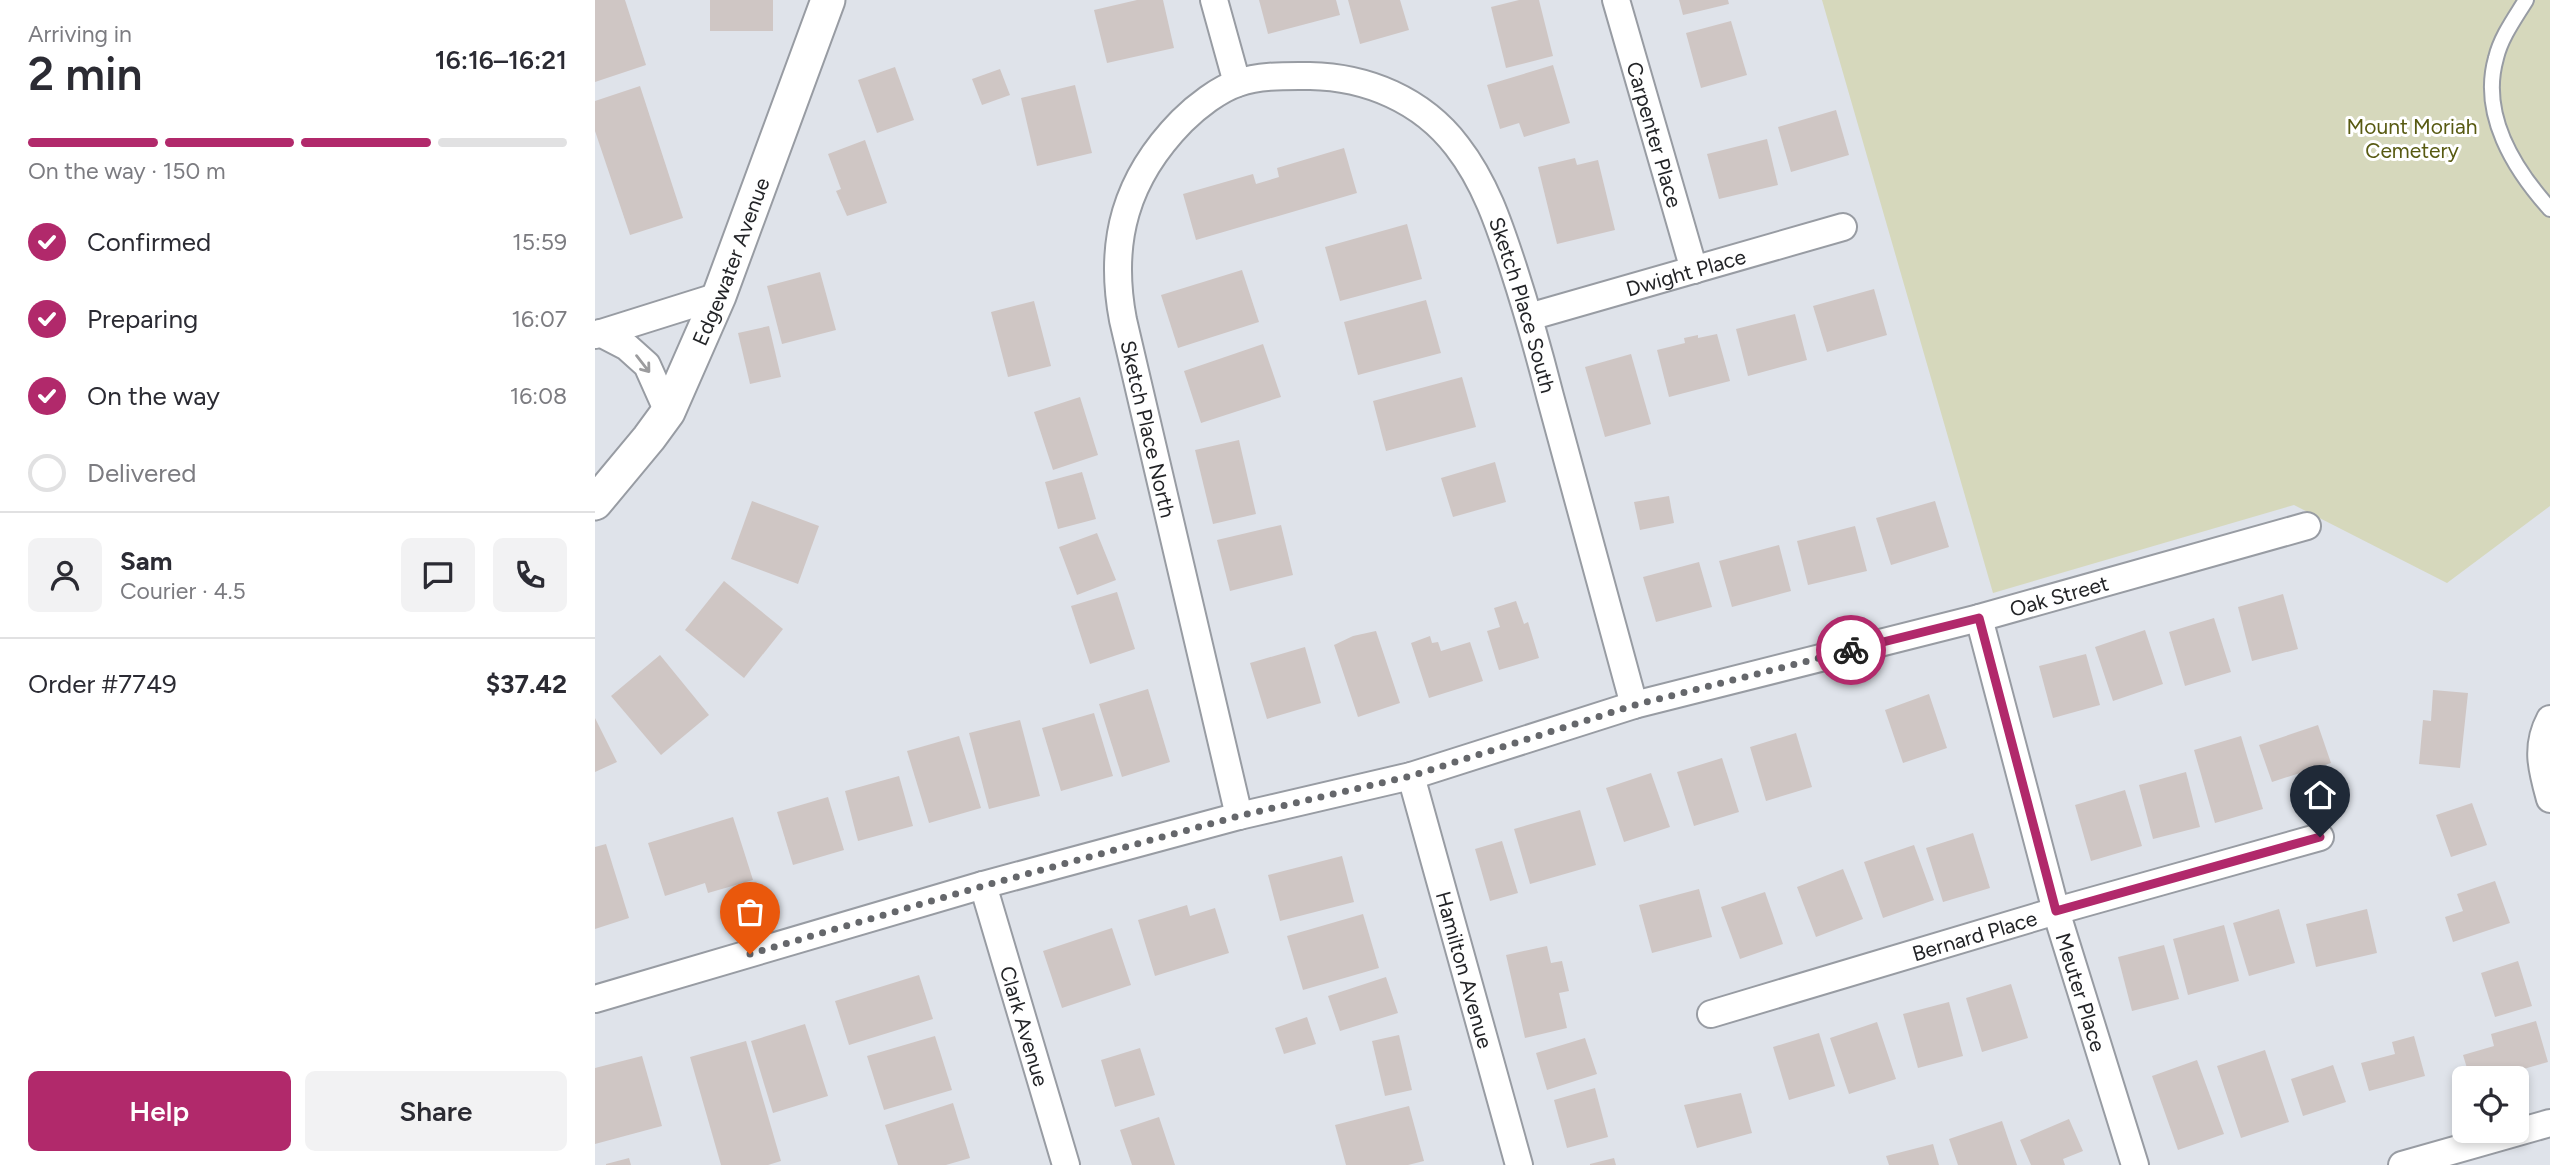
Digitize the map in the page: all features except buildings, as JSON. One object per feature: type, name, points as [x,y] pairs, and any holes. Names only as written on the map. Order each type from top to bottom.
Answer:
[{"type":"street","name":"Edgewater Avenue","points":[[595,503],[668,412],[719,296],[828,0]]},
{"type":"street","points":[[1214,0],[1237,83]]},
{"type":"street","name":"Carpenter Place","points":[[1616,0],[1694,270]]},
{"type":"street","name":"Sketch Place South","points":[[1237,83],[1281,76],[1324,76],[1367,83],[1401,98],[1435,121],[1475,172],[1494,208],[1529,317],[1635,705]]},
{"type":"street","name":"Sketch Place North","points":[[1237,83],[1186,117],[1159,145],[1137,180],[1123,216],[1117,254],[1118,296],[1123,320],[1239,816]]},
{"type":"street","name":"Dwight Place","points":[[1529,317],[1843,227]]},
{"type":"street","points":[[598,334],[719,296]]},
{"type":"street","points":[[598,334],[627,347],[647,365],[668,412]]},
{"type":"street","name":"Oak Street","points":[[595,999],[983,886],[1239,816],[1411,776],[1635,705],[1979,618],[2307,526]]},
{"type":"street","name":"Meuter Place","points":[[1979,618],[2056,911],[2135,1165]]},
{"type":"street","points":[[2550,719],[2541,742],[2539,761],[2550,799]]},
{"type":"street","name":"Hamilton Avenue","points":[[1411,776],[1519,1165]]},
{"type":"street","name":"Bernard Place","points":[[1711,1014],[2056,911],[2320,837]]},
{"type":"street","name":"Clark Avenue","points":[[983,886],[1066,1165]]},
{"type":"street","points":[[2402,1165],[2550,1123]]},
{"type":"lane","points":[[2526,0],[2511,23],[2496,57],[2491,87],[2497,124],[2513,162],[2550,209]]},
{"type":"green space","name":"Mount Moriah Cemetery","points":[[1822,0],[2550,0],[2550,506],[2447,583],[2294,505],[1993,593]]},
{"type":"way so far","points":[[750,954],[983,886],[1239,816],[1411,776],[1635,705],[1851,650]]},
{"type":"route","points":[[1851,650],[1979,618],[2056,911],[2320,837]]}]
